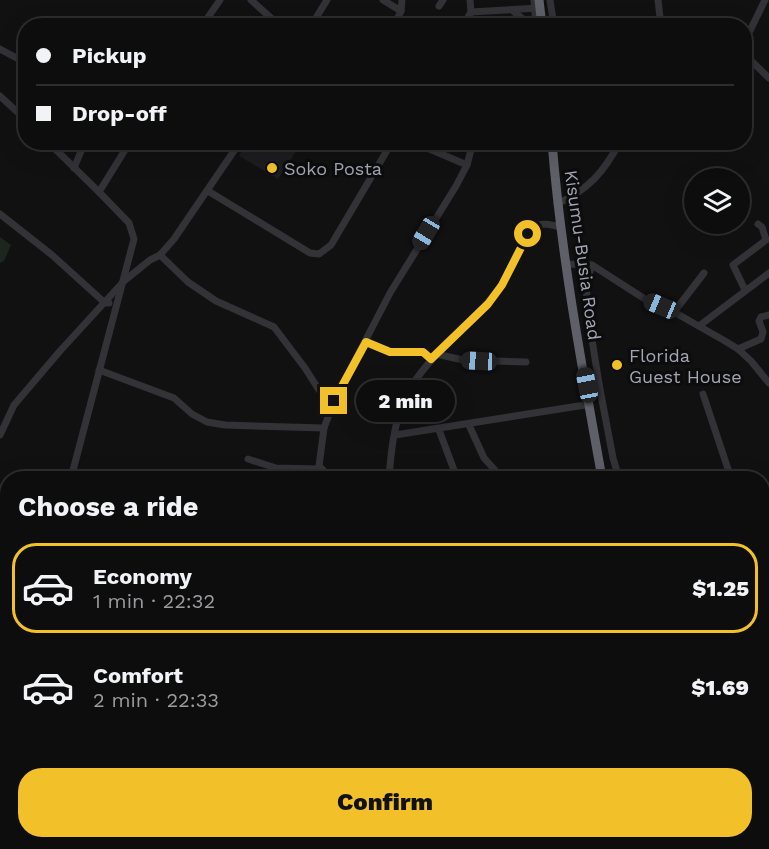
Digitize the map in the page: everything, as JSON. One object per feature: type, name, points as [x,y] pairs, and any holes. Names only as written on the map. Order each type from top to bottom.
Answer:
[{"type":"highway","name":"Kisumu-Busia Road","points":[[553,150],[560,227],[600,471]]},
{"type":"street","points":[[251,0],[271,18]]},
{"type":"street","points":[[316,18],[327,0]]},
{"type":"street","points":[[383,0],[401,11]]},
{"type":"street","points":[[398,18],[402,0]]},
{"type":"street","points":[[468,18],[471,12],[470,0]]},
{"type":"street","points":[[550,0],[553,18]]},
{"type":"street","points":[[658,0],[660,18]]},
{"type":"street","points":[[752,27],[765,0]]},
{"type":"street","points":[[207,18],[216,2]]},
{"type":"street","points":[[471,12],[512,10],[537,4]]},
{"type":"street","points":[[512,10],[522,18]]},
{"type":"street","points":[[0,49],[18,59]]},
{"type":"street","points":[[752,62],[769,78]]},
{"type":"street","points":[[0,96],[18,113]]},
{"type":"street","points":[[56,150],[120,212],[133,232],[134,239],[73,471]]},
{"type":"street","points":[[74,168],[82,150]]},
{"type":"street","points":[[99,192],[125,150]]},
{"type":"street","points":[[0,435],[14,405],[28,388],[124,281],[150,260],[160,255],[174,239],[235,150]]},
{"type":"street","points":[[208,191],[310,253],[319,254],[331,245],[387,150]]},
{"type":"street","points":[[432,150],[467,165]]},
{"type":"street","points":[[320,469],[324,429],[331,409],[390,293],[467,165],[471,150]]},
{"type":"street","points":[[557,204],[574,196],[599,175],[615,150]]},
{"type":"street","points":[[0,214],[52,255],[105,303]]},
{"type":"street","points":[[390,471],[396,421],[406,397],[434,357],[488,304],[502,285],[531,229],[540,224],[560,227]]},
{"type":"street","points":[[745,290],[733,265],[766,240],[762,227],[758,224]]},
{"type":"street","points":[[160,255],[188,282],[216,301],[274,327],[305,368],[331,409]]},
{"type":"street","points":[[566,264],[592,265],[648,301],[699,326],[738,349],[769,383]]},
{"type":"street","points":[[592,265],[586,285],[588,314],[599,384],[617,471]]},
{"type":"street","points":[[674,312],[704,273]]},
{"type":"street","points":[[699,326],[769,273]]},
{"type":"street","points":[[105,303],[117,301]]},
{"type":"street","points":[[738,349],[761,339],[763,332],[759,321],[761,317],[769,315]]},
{"type":"street","points":[[366,342],[390,352],[423,352],[434,357],[463,360],[526,362]]},
{"type":"street","points":[[99,370],[174,398],[192,414],[207,422],[225,425],[324,429]]},
{"type":"street","points":[[599,384],[582,387],[599,471]]},
{"type":"street","points":[[703,394],[729,471]]},
{"type":"street","points":[[394,435],[439,430],[585,405]]},
{"type":"street","points":[[469,425],[484,458],[496,471]]},
{"type":"street","points":[[439,430],[454,471]]},
{"type":"street","points":[[248,459],[276,468],[324,471]]},
{"type":"shaded area","name":"Soko Posta","points":[[242,150],[297,150],[278,179],[239,156]]},
{"type":"shaded area","points":[[0,237],[11,245],[4,261],[0,263]]},
{"type":"place","name":"Soko Posta","points":[[272,168]]},
{"type":"place","name":"Florida Guest House","points":[[617,365]]},
{"type":"route","points":[[334,401],[366,342],[390,352],[423,352],[431,359],[488,304],[502,285],[528,234]]}]
